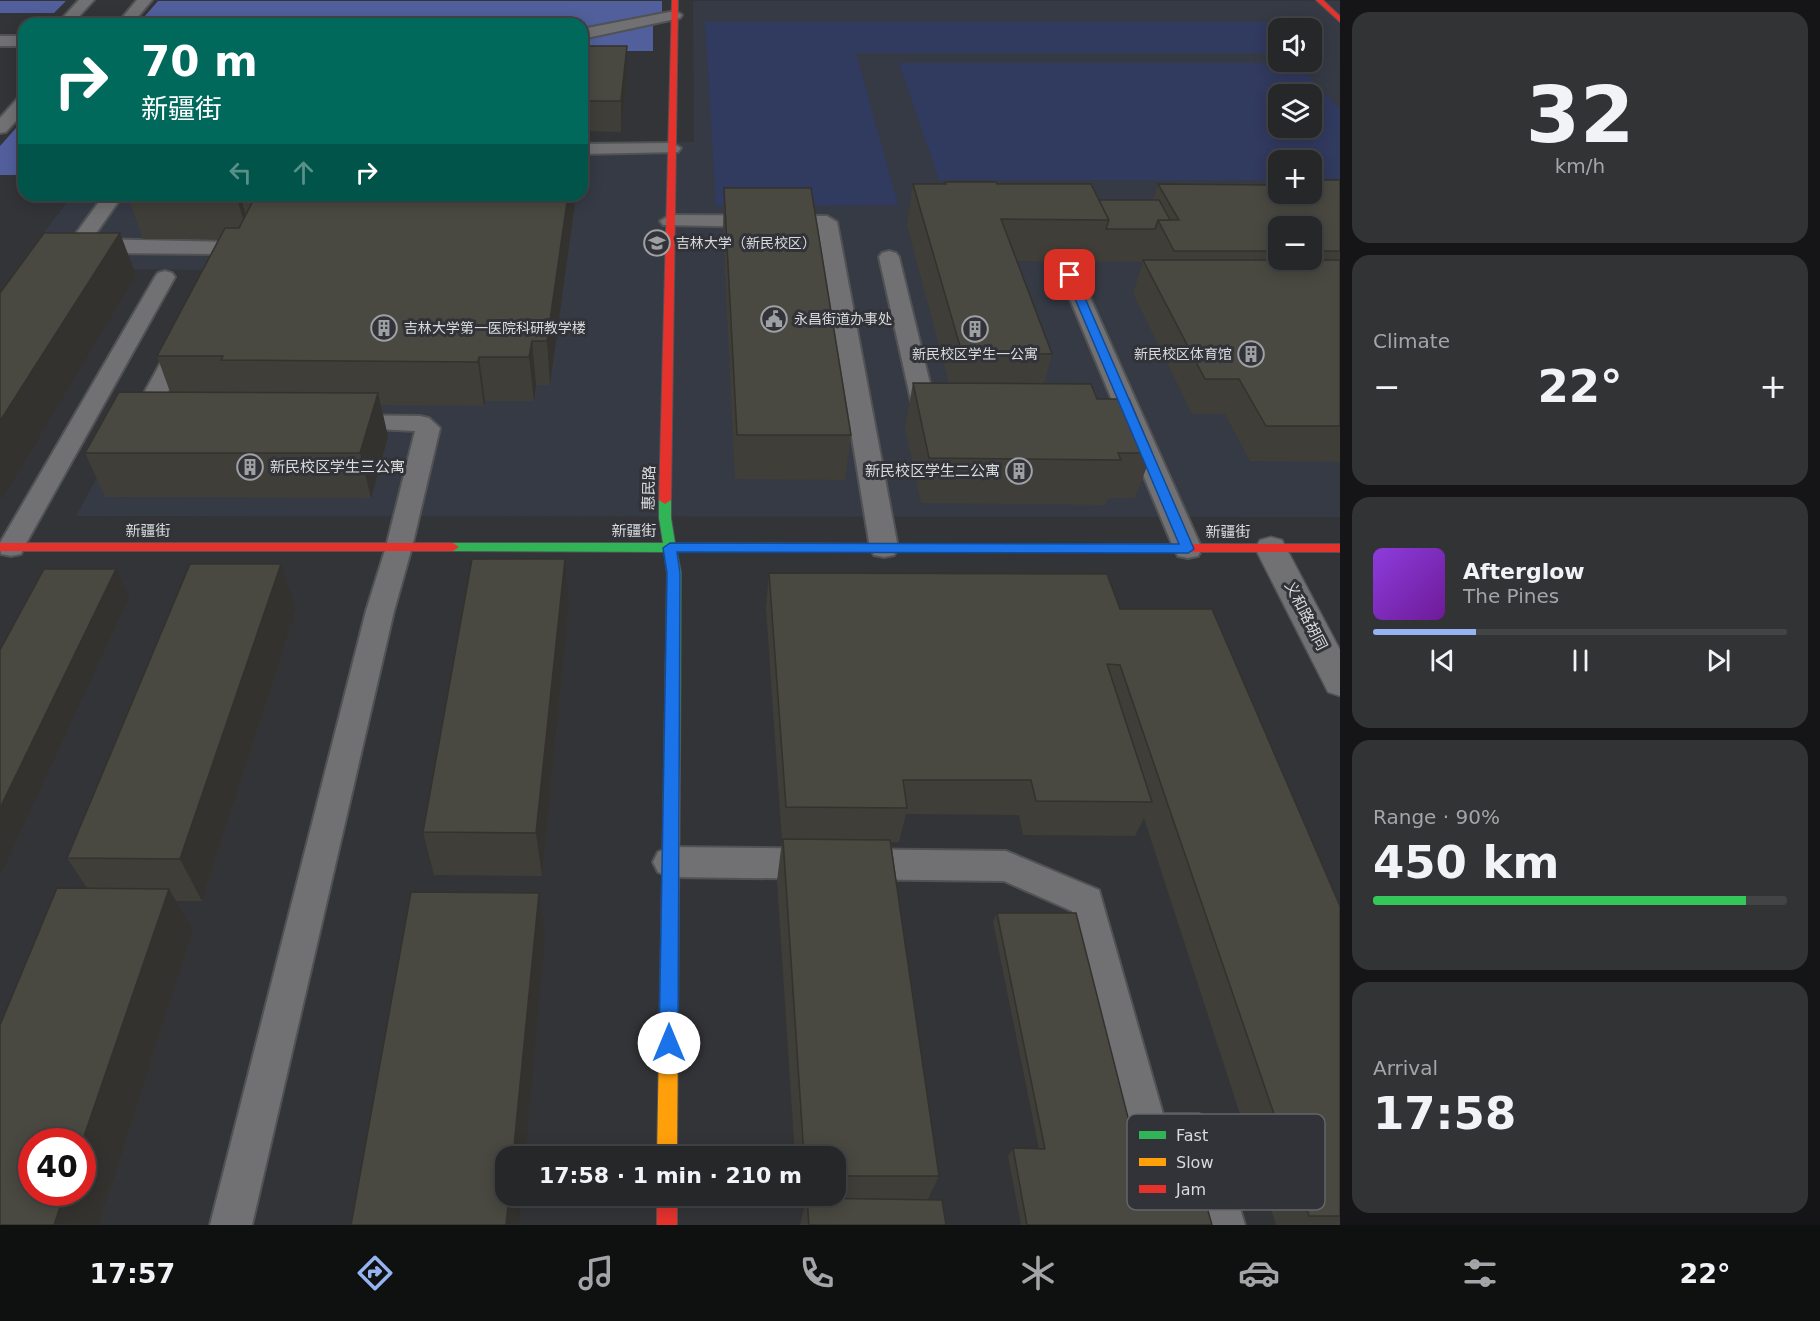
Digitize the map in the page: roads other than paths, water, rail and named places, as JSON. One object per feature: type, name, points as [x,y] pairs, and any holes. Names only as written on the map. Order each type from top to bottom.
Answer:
[{"type":"street","points":[[1319,0],[1340,20]]},
{"type":"street","name":"惠民路","points":[[667,1146],[674,573],[665,518],[675,7]]},
{"type":"street","name":"新疆街","points":[[4,553],[399,547],[1340,548]]},
{"type":"street","name":"义和路胡同","points":[[1271,548],[1340,683]]},
{"type":"street","points":[[667,1206],[667,1225]]},
{"type":"lane","points":[[70,18],[87,0]]},
{"type":"lane","points":[[129,18],[145,0]]},
{"type":"lane","points":[[588,32],[675,7]]},
{"type":"lane","points":[[0,41],[18,41]]},
{"type":"lane","points":[[0,128],[18,108]]},
{"type":"lane","points":[[588,149],[672,148]]},
{"type":"lane","points":[[110,201],[79,243],[103,247],[232,248],[210,289]]},
{"type":"lane","points":[[670,220],[827,222],[884,548]]},
{"type":"lane","points":[[889,257],[926,414],[950,414]]},
{"type":"lane","points":[[1070,275],[1188,549]]},
{"type":"lane","points":[[4,553],[165,277]]},
{"type":"lane","points":[[183,421],[159,421],[145,413],[194,320]]},
{"type":"lane","points":[[1105,414],[1129,414]]},
{"type":"lane","points":[[231,1225],[380,611],[399,547],[428,429],[420,423],[325,422]]},
{"type":"lane","points":[[670,862],[1006,866],[1087,902],[1143,1114]]},
{"type":"lane","points":[[1220,1210],[1224,1225]]},
{"type":"place","name":"吉林大学（新民校区）","points":[[657,243]]},
{"type":"place","name":"永昌街道办事处","points":[[774,319]]},
{"type":"place","name":"吉林大学第一医院科研教学楼","points":[[384,328]]},
{"type":"place","name":"新民校区学生一公寓","points":[[975,329]]},
{"type":"place","name":"新民校区体育馆","points":[[1251,354]]},
{"type":"place","name":"新民校区学生三公寓","points":[[250,467]]},
{"type":"place","name":"新民校区学生二公寓","points":[[1019,471]]}]
